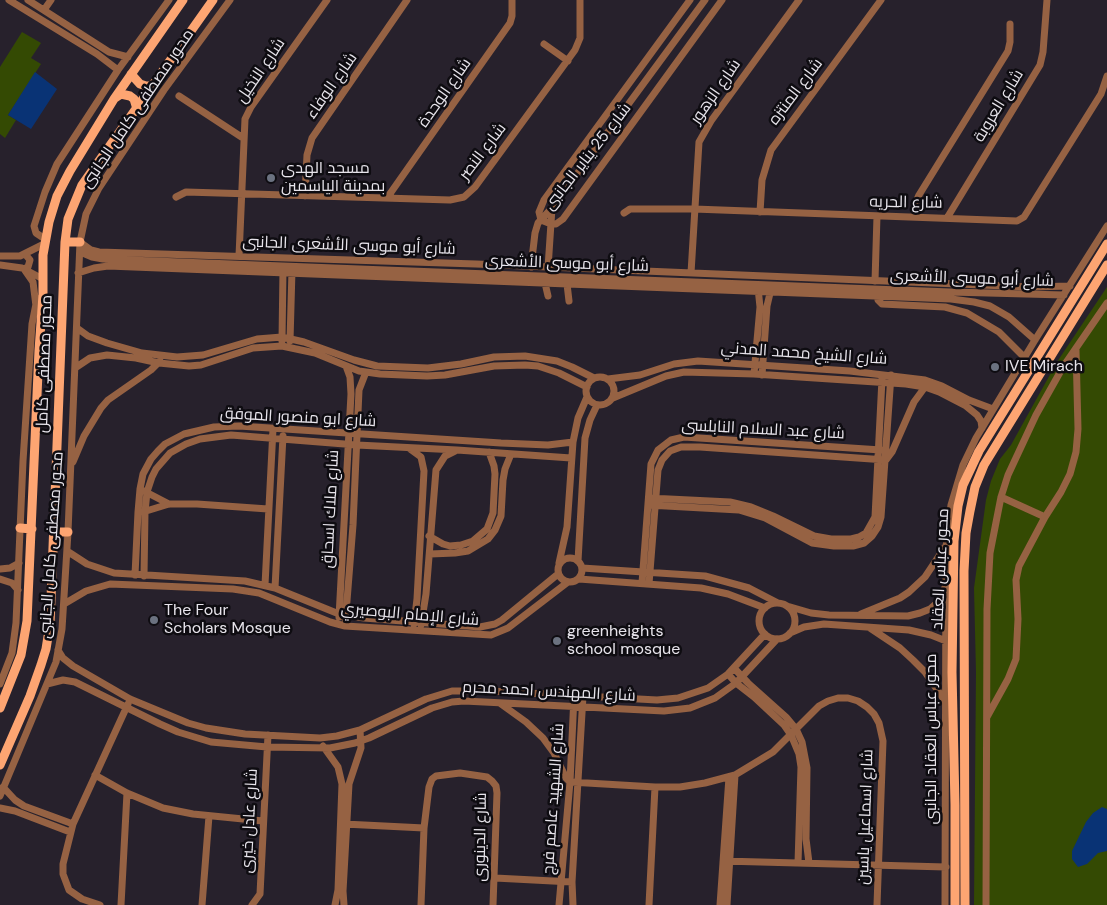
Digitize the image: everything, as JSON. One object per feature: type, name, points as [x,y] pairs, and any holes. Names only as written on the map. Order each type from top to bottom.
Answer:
[{"type":"main road","name":"محور مصطفى كامل","points":[[0,708],[25,640],[44,279],[44,242],[51,214],[63,184],[114,99],[183,0]]},
{"type":"main road","name":"محور مصطفى كامل","points":[[1,761],[30,696],[46,649],[50,624],[65,242],[72,207],[82,185],[214,0]]},
{"type":"main road","points":[[131,74],[140,84],[153,86]]},
{"type":"main road","points":[[114,99],[121,94],[130,96],[136,102],[137,109]]},
{"type":"main road","points":[[65,242],[80,242]]},
{"type":"main road","name":"محور عباس العقاد","points":[[965,905],[964,817],[959,794],[949,672],[949,581],[958,506],[970,467],[985,432],[1102,247]]},
{"type":"main road","name":"محور عباس العقاد","points":[[954,905],[955,823],[959,794],[966,533],[975,487],[996,443],[1107,266]]},
{"type":"main road","points":[[20,528],[32,528]]},
{"type":"main road","points":[[53,532],[68,532]]},
{"type":"main road","points":[[955,823],[960,816],[964,817]]},
{"type":"street","points":[[9,0],[97,54],[118,70]]},
{"type":"street","points":[[28,0],[109,52],[128,57]]},
{"type":"street","points":[[44,10],[51,0]]},
{"type":"street","points":[[0,256],[12,257],[25,254],[44,242],[36,233],[34,226],[50,178],[65,150],[118,70],[169,0]]},
{"type":"street","name":"محور مصطفى كامل الجانبى","points":[[0,796],[47,684],[58,650],[62,629],[71,467],[78,273],[80,242],[86,214],[99,188],[164,90],[230,0]]},
{"type":"street","name":"شارع النخيل","points":[[239,256],[245,119],[251,107],[327,0]]},
{"type":"street","name":"شارع الوفاء","points":[[305,196],[307,155],[312,138],[407,0]]},
{"type":"street","name":"شارع الوحدة","points":[[388,198],[510,24],[512,0]]},
{"type":"street","name":"شارع النصر","points":[[176,197],[186,192],[457,199],[469,193],[568,62],[579,44],[580,0]]},
{"type":"street","name":"شارع 25 يناير الجانبى","points":[[690,0],[544,200],[539,212],[541,220],[556,224],[563,219],[722,0]]},
{"type":"street","points":[[531,267],[537,226],[620,118],[705,0]]},
{"type":"street","name":"شارع الزهور","points":[[691,273],[697,147],[700,138],[799,0]]},
{"type":"street","name":"شارع المنتزه","points":[[760,212],[762,180],[771,150],[881,0]]},
{"type":"street","name":"شارع العروبة","points":[[947,218],[1040,65],[1043,52],[1046,0]]},
{"type":"street","points":[[915,216],[916,202],[919,195],[1008,51],[1010,45],[1010,24]]},
{"type":"street","points":[[544,44],[568,62]]},
{"type":"street","points":[[651,52],[662,60]]},
{"type":"street","name":"شارع الحريه","points":[[624,213],[630,209],[694,210],[1021,220],[1101,94],[1107,76]]},
{"type":"street","points":[[624,90],[635,97]]},
{"type":"street","points":[[179,96],[244,138]]},
{"type":"street","points":[[620,118],[631,126]]},
{"type":"street","points":[[548,268],[552,208]]},
{"type":"street","points":[[874,281],[877,216]]},
{"type":"street","name":"محور عباس العقاد الجانبى","points":[[945,905],[945,701],[949,672],[946,641],[949,581],[946,547],[954,492],[963,465],[985,432],[993,409],[1070,286],[1102,247],[1107,226]]},
{"type":"street","name":"شارع أبو موسى الأشعرى الجانبى","points":[[80,242],[91,250],[99,252],[1030,287],[1070,286]]},
{"type":"street","name":"شارع أبو موسى الأشعرى","points":[[80,242],[83,252],[98,259],[283,270]]},
{"type":"street","points":[[24,269],[28,266],[30,260],[25,254]]},
{"type":"street","points":[[0,265],[12,265],[44,279]]},
{"type":"street","name":"شارع أبو موسى الأشعرى","points":[[78,273],[108,266],[292,270],[758,288],[876,296],[1064,295]]},
{"type":"street","points":[[24,269],[33,282],[36,306]]},
{"type":"street","points":[[283,270],[286,346]]},
{"type":"street","points":[[286,337],[292,270]]},
{"type":"street","name":"شارع أبو موسى الأشعرى","points":[[292,270],[429,282],[476,284],[545,283],[602,289],[624,283]]},
{"type":"street","points":[[545,283],[548,296]]},
{"type":"street","points":[[567,284],[568,301]]},
{"type":"street","points":[[754,374],[760,307],[758,288]]},
{"type":"street","points":[[762,375],[767,306],[771,289]]},
{"type":"street","name":"شارع أبو موسى الأشعرى","points":[[771,289],[951,296],[990,306],[1013,321],[1035,340]]},
{"type":"street","name":"محور مصطفى كامل الجانبى","points":[[0,684],[12,653],[16,623],[32,324],[36,306],[43,295]]},
{"type":"street","points":[[876,296],[882,304],[952,308],[967,313],[989,325],[1024,357]]},
{"type":"street","points":[[951,296],[952,308]]},
{"type":"street","points":[[986,905],[988,585],[990,553],[1001,497],[1008,475],[1036,415],[1063,367],[1107,302]]},
{"type":"street","points":[[76,328],[88,336],[107,343],[189,366],[201,365],[253,348],[286,346],[315,353],[366,372],[400,376],[427,376],[445,375],[505,365],[525,365],[538,366],[559,373],[587,386]]},
{"type":"street","points":[[75,368],[90,358],[98,356],[160,359],[204,355],[257,339],[286,337],[377,366],[428,368],[499,357],[525,356],[557,361],[572,366],[594,378],[608,379],[614,388],[613,398],[604,405],[597,405],[587,397]]},
{"type":"street","points":[[986,720],[1008,679],[1016,659],[1018,619],[1016,580],[1019,566],[1070,474],[1076,452],[1078,429],[1076,350]]},
{"type":"street","points":[[71,467],[84,436],[101,408],[113,396],[151,370],[160,359]]},
{"type":"street","name":"شارع الشيخ محمد المدني","points":[[608,379],[640,375],[686,362],[704,361],[891,375],[935,383],[968,403],[981,421],[985,432]]},
{"type":"street","name":"شارع ملاك اسحاق","points":[[343,615],[351,384],[346,366]]},
{"type":"street","name":"شارع ملاك اسحاق","points":[[342,625],[358,445],[359,390],[366,372]]},
{"type":"street","name":"شارع الشيخ محمد المدني","points":[[613,398],[675,373],[702,372],[882,382],[925,387],[968,403],[993,409]]},
{"type":"street","points":[[652,502],[739,507],[772,516],[814,536],[831,539],[859,537],[866,532],[875,517],[882,374]]},
{"type":"street","points":[[739,507],[812,543],[853,546],[864,542],[872,536],[878,527],[881,517],[891,375]]},
{"type":"street","points":[[594,378],[587,386],[587,397],[578,418],[572,442],[567,528],[557,568],[558,574],[563,580],[568,582],[574,582],[582,574],[580,564],[585,438],[597,405]]},
{"type":"street","points":[[886,460],[892,452],[914,402],[925,387]]},
{"type":"street","name":"شارع ابو منصور الموفق","points":[[144,576],[140,489],[143,474],[151,459],[165,444],[184,434],[214,427],[239,426],[428,440],[548,445],[572,442]]},
{"type":"street","points":[[265,585],[273,429]]},
{"type":"street","points":[[275,588],[283,430]]},
{"type":"street","name":"شارع ابو منصور الموفق","points":[[135,575],[141,512],[152,477],[170,453],[200,439],[220,436],[242,436],[348,445],[571,458]]},
{"type":"street","points":[[674,438],[677,448]]},
{"type":"street","name":"شارع عبد السلام النابلسى","points":[[645,584],[652,502],[651,464],[663,445],[674,438],[712,438],[886,450]]},
{"type":"street","points":[[712,438],[712,448]]},
{"type":"street","points":[[428,440],[428,449]]},
{"type":"street","points":[[500,453],[501,443]]},
{"type":"street","name":"شارع عبد السلام النابلسى","points":[[652,502],[660,466],[665,455],[677,448],[686,446],[886,460]]},
{"type":"street","points":[[410,448],[421,457],[424,467],[417,599],[418,621]]},
{"type":"street","points":[[416,631],[430,554],[436,470],[444,456],[457,450]]},
{"type":"street","points":[[421,533],[450,546],[473,541],[487,529],[493,513],[495,474],[489,452]]},
{"type":"street","points":[[430,554],[468,551],[488,540],[501,516],[503,480],[511,454]]},
{"type":"street","points":[[140,489],[169,504]]},
{"type":"street","points":[[1001,497],[1045,517]]},
{"type":"street","points":[[141,512],[169,504],[268,509]]},
{"type":"street","points":[[856,616],[893,602],[910,592],[925,577],[946,547]]},
{"type":"street","name":"شارع الإمام البوصيري","points":[[67,551],[96,568],[123,575],[234,580],[275,588],[343,615],[480,627],[495,624],[558,574]]},
{"type":"street","points":[[559,563],[568,558],[580,564],[647,572],[690,574],[724,580],[748,588],[787,606],[820,614],[856,616],[888,617],[920,614],[930,609],[939,601],[949,581]]},
{"type":"street","points":[[1,569],[10,568],[19,563]]},
{"type":"street","points":[[1,569],[5,573],[2,579],[12,583],[18,590]]},
{"type":"street","points":[[123,575],[123,584]]},
{"type":"street","points":[[579,579],[687,586],[715,590],[765,608]]},
{"type":"street","name":"شارع الإمام البوصيري","points":[[64,604],[80,593],[108,584],[246,590],[342,625],[481,635],[500,633],[568,582]]},
{"type":"street","points":[[778,603],[765,608],[759,621],[765,634],[777,639],[804,626],[824,624],[909,630],[946,641]]},
{"type":"street","points":[[787,606],[794,614],[795,619],[795,624],[790,633]]},
{"type":"street","points":[[870,628],[900,648],[913,660],[925,672],[945,701]]},
{"type":"street","name":"شارع المهندس احمد محرم","points":[[58,650],[63,658],[73,666],[130,699],[179,720],[206,728],[244,734],[320,738],[360,730],[426,699],[452,691],[472,690],[668,700],[698,692],[712,685],[728,674],[765,634]]},
{"type":"street","name":"شارع المهندس احمد محرم","points":[[47,684],[63,680],[75,682],[178,732],[199,739],[225,744],[324,748],[362,741],[442,704],[464,701],[573,708],[677,710],[708,701],[736,683],[777,639]]},
{"type":"street","points":[[734,668],[786,717],[802,742],[807,768],[806,839],[809,863]]},
{"type":"street","points":[[728,674],[794,732],[801,767],[798,863]]},
{"type":"street","name":"شارع الشهيد عاصم فرج","points":[[559,905],[570,782],[574,696]]},
{"type":"street","name":"شارع الشهيد عاصم فرج","points":[[573,905],[572,882],[582,696]]},
{"type":"street","name":"شارع اسماعيل ياسين","points":[[570,782],[680,787],[732,776],[761,761],[794,732],[819,706],[838,698],[858,701],[874,714],[879,723],[883,741],[877,905]]},
{"type":"street","points":[[100,905],[75,895],[65,883],[63,864],[73,824],[130,699]]},
{"type":"street","points":[[501,704],[526,722],[543,738],[554,753],[566,778],[570,782]]},
{"type":"street","points":[[335,905],[340,890],[346,784],[361,748],[360,730]]},
{"type":"street","name":"شارع عادل خيرى","points":[[252,905],[260,894],[268,735]]},
{"type":"street","points":[[320,738],[346,784]]},
{"type":"street","name":"شارع الدينورى","points":[[421,905],[424,828],[428,787],[436,776],[460,773],[481,775],[492,781],[496,786],[493,905]]},
{"type":"street","points":[[95,775],[127,793],[163,808],[209,816],[264,821]]},
{"type":"street","points":[[720,905],[726,861],[732,776]]},
{"type":"street","points":[[3,787],[15,800],[24,806],[73,824]]},
{"type":"street","points":[[649,905],[655,787]]},
{"type":"street","points":[[121,905],[127,793]]},
{"type":"street","points":[[0,808],[15,811],[70,832]]},
{"type":"street","points":[[202,905],[209,816]]},
{"type":"street","points":[[344,824],[424,828]]},
{"type":"street","points":[[726,861],[946,867]]},
{"type":"street","points":[[726,861],[727,905]]},
{"type":"street","points":[[495,878],[572,882]]},
{"type":"street","points":[[340,890],[344,905]]},
{"type":"green space","points":[[22,32],[41,43],[31,58],[41,64],[8,115],[16,120],[5,138],[0,134],[0,67]]},
{"type":"green space","points":[[1107,287],[1107,905],[974,905],[976,672],[974,588],[986,500],[1000,459],[1011,445],[1057,362]]},
{"type":"water","points":[[35,72],[57,89],[31,129],[8,115]]},
{"type":"water","points":[[1102,807],[1107,809],[1107,851],[1098,853],[1087,864],[1078,867],[1072,859],[1072,851],[1086,822],[1093,813]]},
{"type":"place","name":"مسجد الهدى بمدينة الياسمين","points":[[271,178]]},
{"type":"place","name":"IVE Mirach","points":[[995,367]]},
{"type":"place","name":"The Four Scholars Mosque","points":[[154,620]]},
{"type":"place","name":"greenheights school mosque","points":[[557,641]]}]
